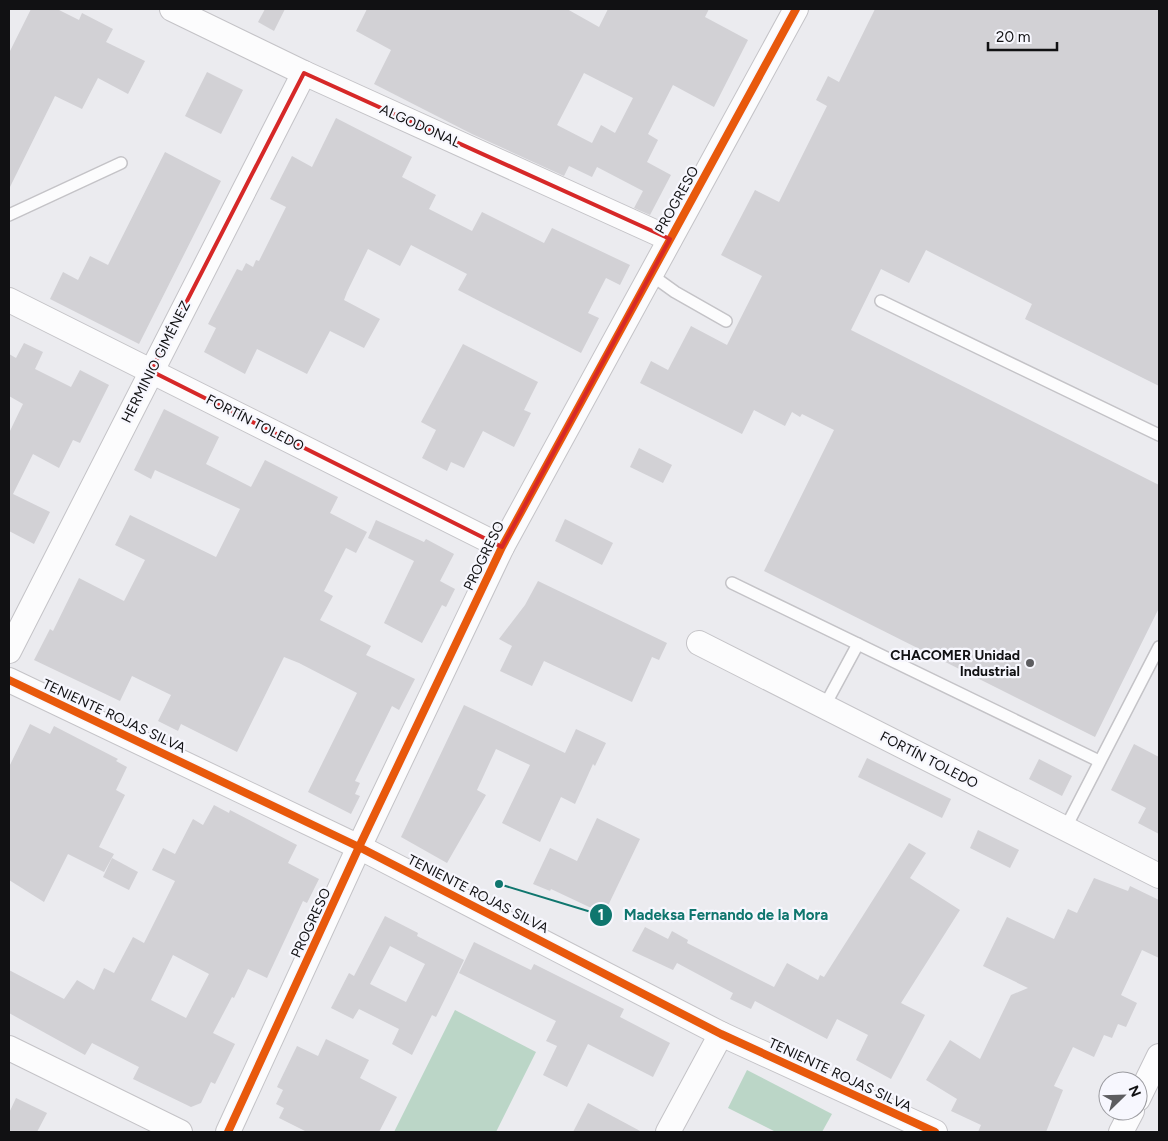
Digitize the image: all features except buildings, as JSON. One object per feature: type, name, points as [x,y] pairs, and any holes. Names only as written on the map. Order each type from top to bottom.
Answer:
[{"type":"street","name":"ALGODONAL","points":[[172,9],[304,73],[670,239]]},
{"type":"street","name":"PROGRESO","points":[[228,1132],[359,847],[502,547],[796,9]]},
{"type":"street","name":"HERMINIO GIMÉNEZ","points":[[9,651],[304,73]]},
{"type":"street","name":"FORTÍN TOLEDO","points":[[9,300],[502,547]]},
{"type":"street","name":"FORTÍN TOLEDO","points":[[699,642],[1159,876]]},
{"type":"street","name":"TENIENTE ROJAS SILVA","points":[[9,680],[359,847],[721,1034],[935,1132]]},
{"type":"street","points":[[668,1132],[721,1034]]},
{"type":"street","points":[[9,1048],[180,1132]]},
{"type":"street","points":[[1148,1079],[1159,1056]]},
{"type":"lane","points":[[9,215],[121,163]]},
{"type":"lane","points":[[650,274],[675,292],[726,321]]},
{"type":"lane","points":[[881,301],[1159,435]]},
{"type":"lane","points":[[732,584],[1099,762]]},
{"type":"lane","points":[[824,706],[858,644]]},
{"type":"lane","points":[[1065,829],[1159,647]]},
{"type":"highlighted area","points":[[304,73],[670,239],[502,547],[151,371]]},
{"type":"green space","points":[[455,1010],[536,1052],[496,1132],[394,1132]]},
{"type":"green space","points":[[747,1070],[832,1114],[822,1132],[776,1132],[728,1108]]},
{"type":"cycle path","points":[[228,1132],[359,847],[502,547],[796,9]]},
{"type":"cycle path","points":[[9,680],[359,847],[721,1034],[935,1132]]},
{"type":"place","name":"CHACOMER Unidad Industrial","points":[[1030,663]]},
{"type":"place","name":"Madeksa Fernando de la Mora","points":[[499,884]]}]
